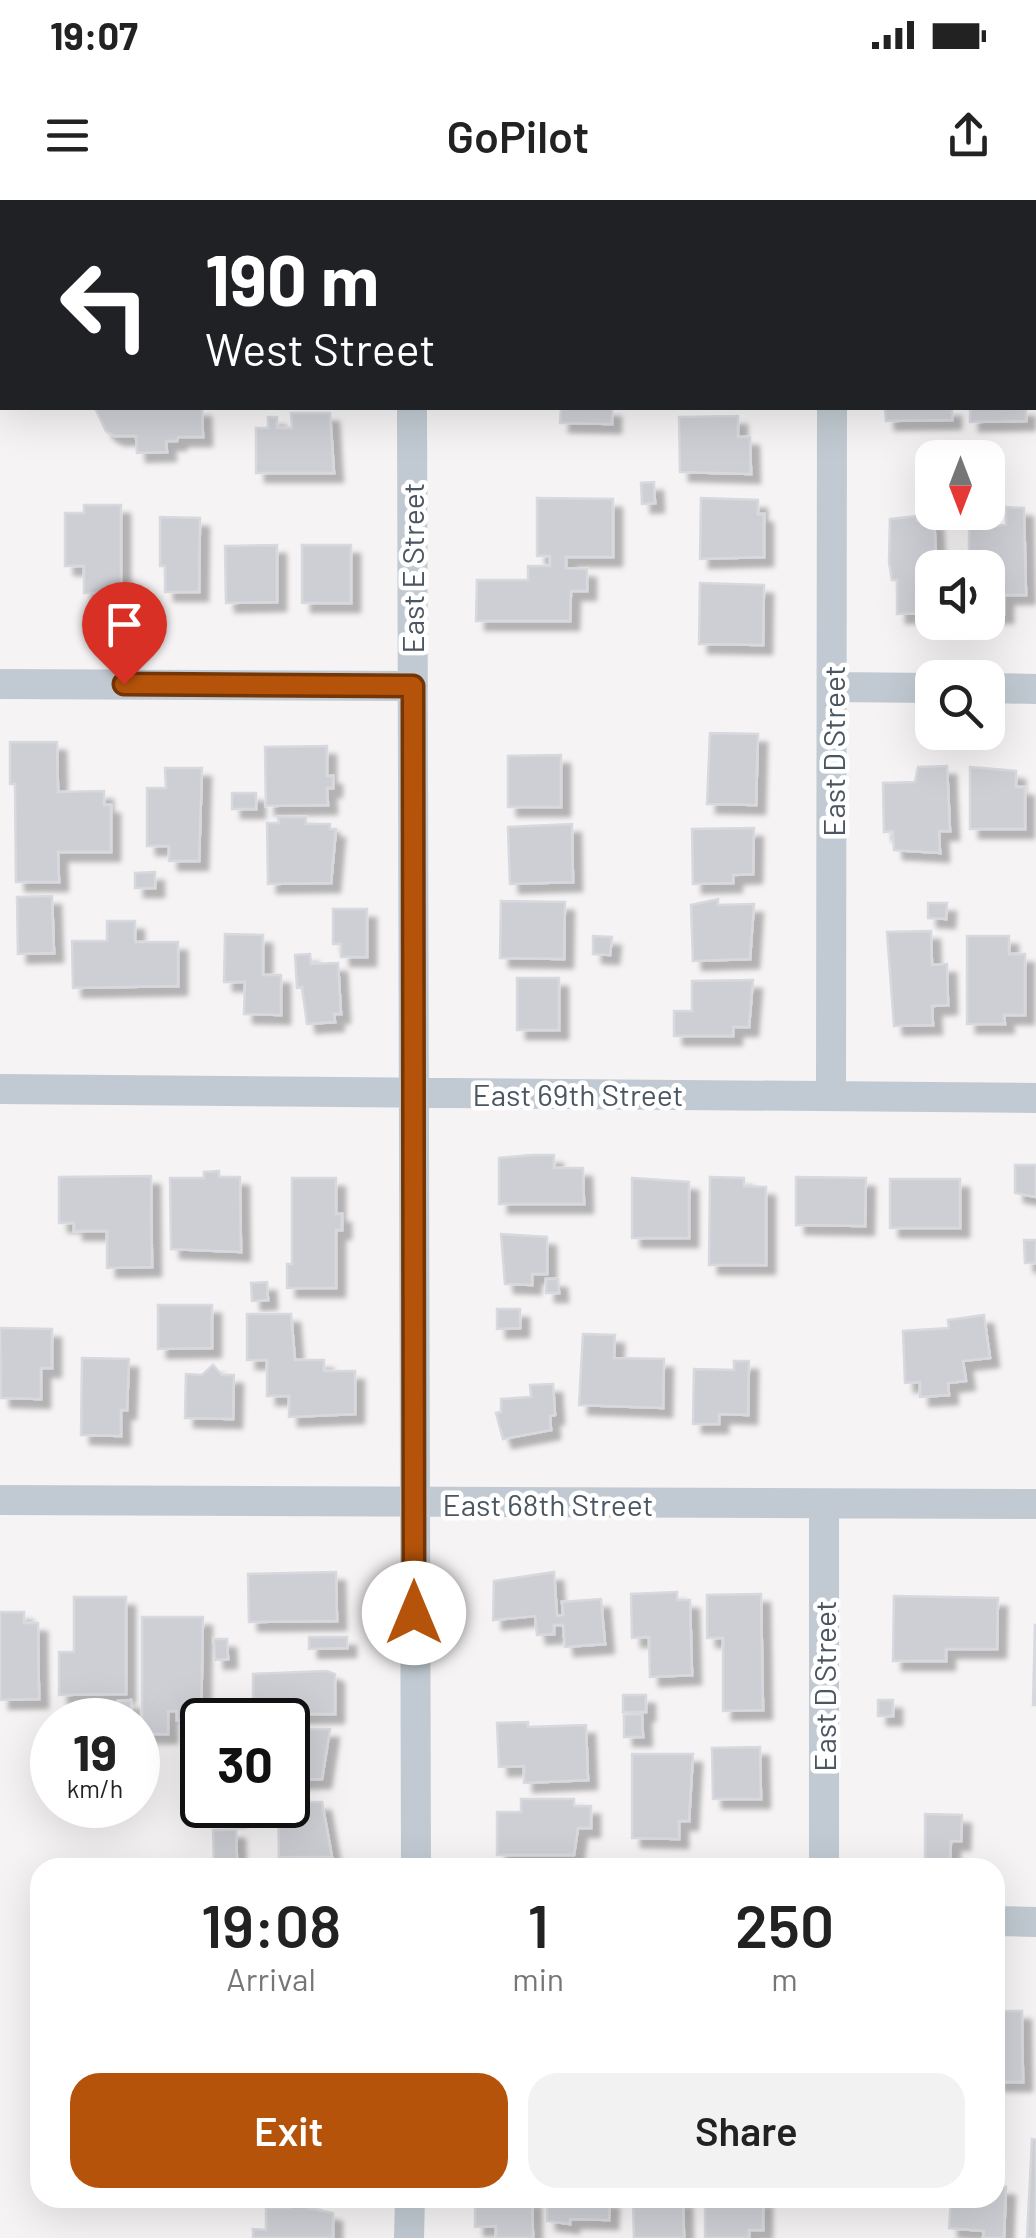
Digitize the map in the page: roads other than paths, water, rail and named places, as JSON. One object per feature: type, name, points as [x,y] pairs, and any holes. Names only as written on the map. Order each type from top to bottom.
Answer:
[{"type":"street","name":"East E Street","points":[[412,410],[416,1858]]},
{"type":"street","name":"East D Street","points":[[831,1094],[832,410]]},
{"type":"street","points":[[0,684],[413,686]]},
{"type":"street","points":[[834,687],[915,688]]},
{"type":"street","points":[[1005,688],[1036,688]]},
{"type":"street","name":"East 69th Street","points":[[0,1089],[1036,1098]]},
{"type":"street","name":"East 68th Street","points":[[0,1500],[1036,1504]]},
{"type":"street","name":"East D Street","points":[[824,1505],[824,1858]]},
{"type":"street","points":[[1005,1921],[1036,1922]]},
{"type":"street","points":[[409,2238],[410,2208]]}]
